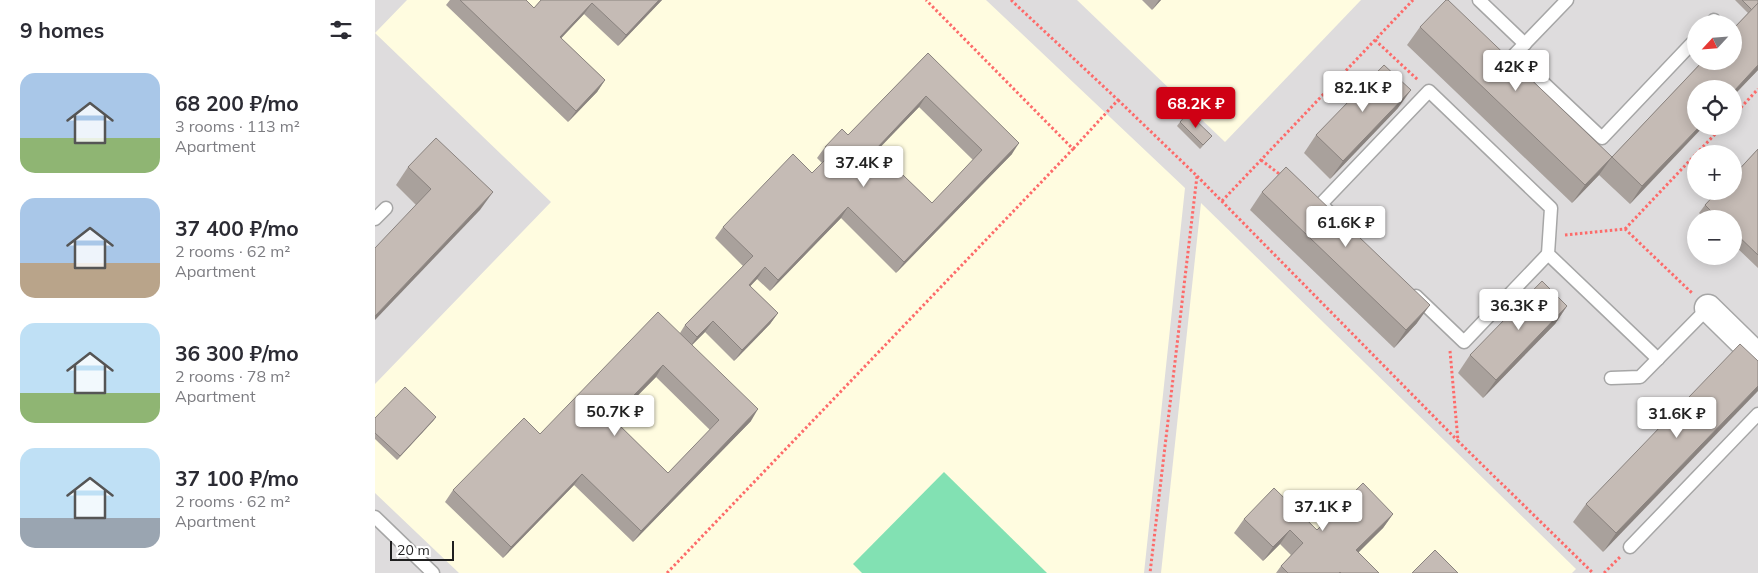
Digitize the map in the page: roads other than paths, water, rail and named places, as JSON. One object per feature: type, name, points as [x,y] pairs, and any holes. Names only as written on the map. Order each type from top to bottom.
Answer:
[{"type":"street","points":[[1708,308],[1758,357]]},
{"type":"lane","points":[[1479,0],[1525,44]]},
{"type":"lane","points":[[1567,0],[1514,55],[1602,138],[1687,48]]},
{"type":"lane","points":[[1342,224],[1321,204],[1429,91],[1551,208],[1548,254],[1464,342],[1405,285]]},
{"type":"lane","points":[[375,219],[386,208]]},
{"type":"lane","points":[[1548,254],[1657,359]]},
{"type":"lane","points":[[1611,378],[1640,377],[1708,308]]},
{"type":"lane","points":[[1630,547],[1758,414]]},
{"type":"lane","points":[[375,517],[433,573]]}]
